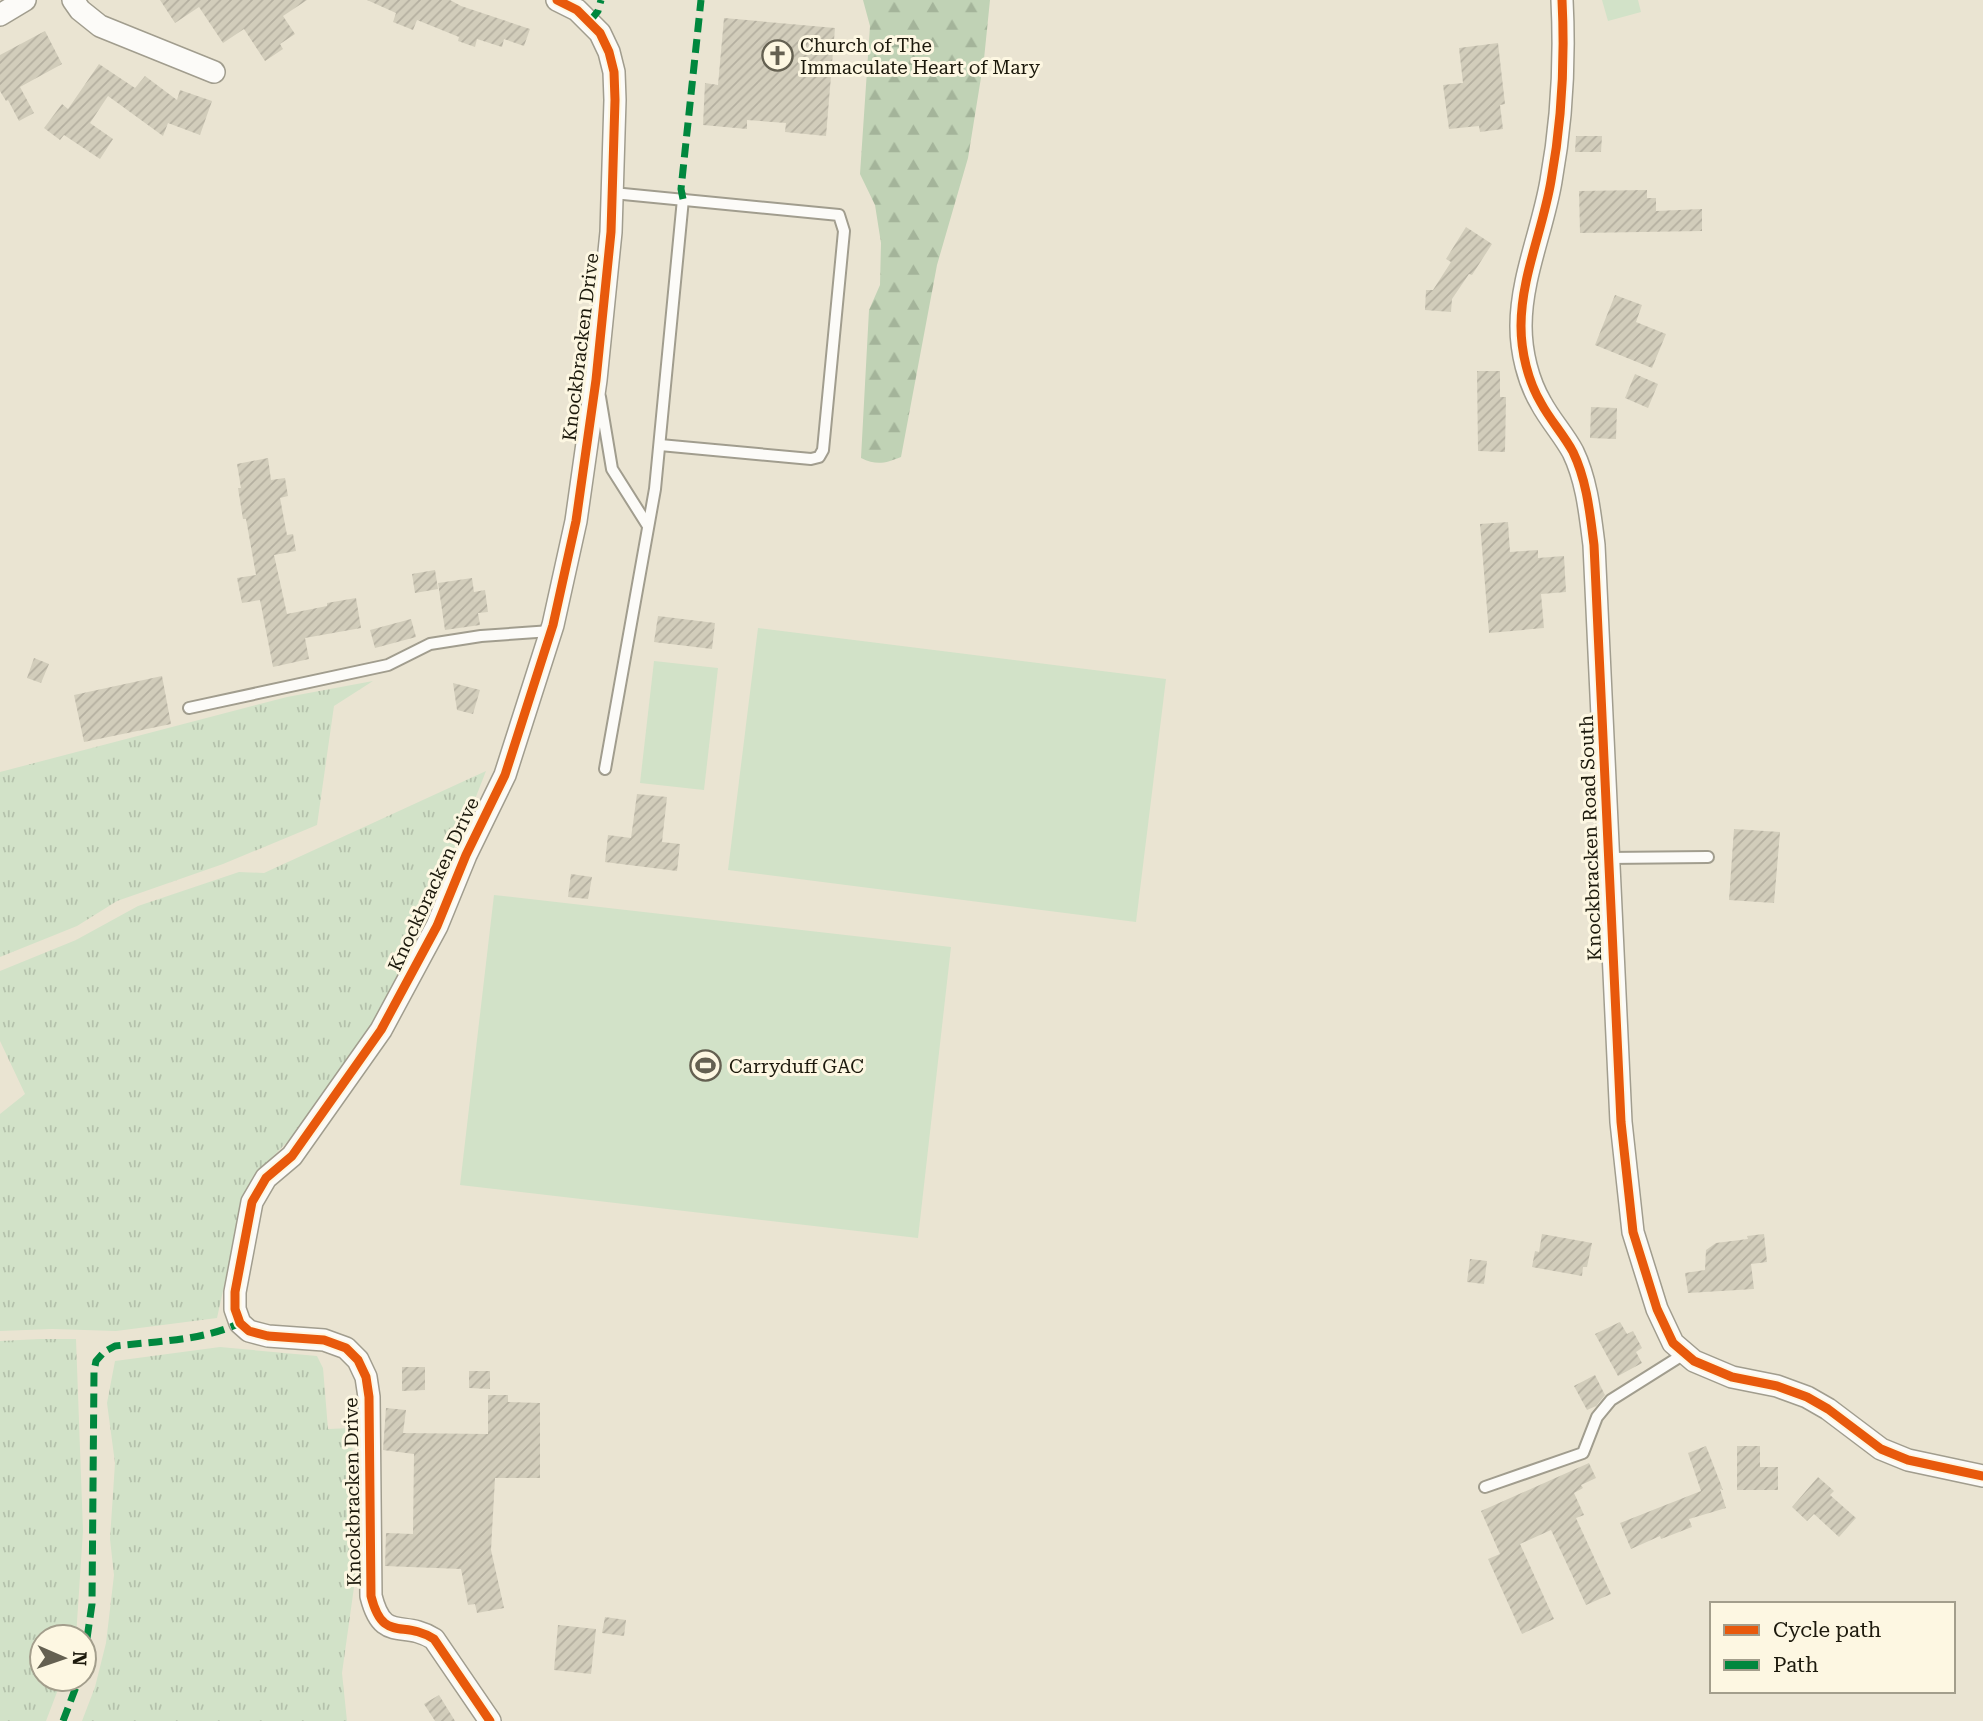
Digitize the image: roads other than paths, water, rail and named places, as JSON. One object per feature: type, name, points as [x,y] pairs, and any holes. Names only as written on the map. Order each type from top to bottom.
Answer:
[{"type":"street","points":[[0,15],[25,0]]},
{"type":"street","points":[[73,0],[80,10],[100,26],[214,72]]},
{"type":"street","name":"Knockbracken Drive","points":[[490,1721],[434,1639],[422,1631],[384,1624],[376,1614],[372,1596],[369,1397],[366,1377],[358,1360],[346,1348],[324,1340],[268,1336],[249,1331],[240,1323],[235,1309],[235,1292],[252,1202],[266,1178],[292,1156],[381,1030],[437,926],[466,855],[505,775],[551,631],[576,521],[596,380],[613,193],[614,72],[609,52],[581,5],[557,0]]},
{"type":"street","name":"Knockbracken Road South","points":[[1562,0],[1561,105],[1551,181],[1523,300],[1521,326],[1528,374],[1540,401],[1573,452],[1590,509],[1594,545],[1619,1099],[1633,1232],[1657,1309],[1673,1343],[1694,1362],[1732,1377],[1807,1397],[1828,1409],[1881,1449],[1908,1460],[1983,1476]]},
{"type":"lane","points":[[613,193],[839,215],[844,231],[823,450],[819,457],[811,459],[660,445]]},
{"type":"lane","points":[[605,769],[660,445],[683,199]]},
{"type":"lane","points":[[596,380],[612,468],[648,526]]},
{"type":"lane","points":[[188,708],[388,665],[430,644],[481,636],[551,631]]},
{"type":"lane","points":[[1608,858],[1708,857]]},
{"type":"lane","points":[[1485,1487],[1583,1453],[1597,1418],[1611,1400],[1684,1354]]},
{"type":"place","name":"Church of The Immaculate Heart of Mary","points":[[777,56]]},
{"type":"place","name":"Carryduff GAC","points":[[706,1066]]}]
